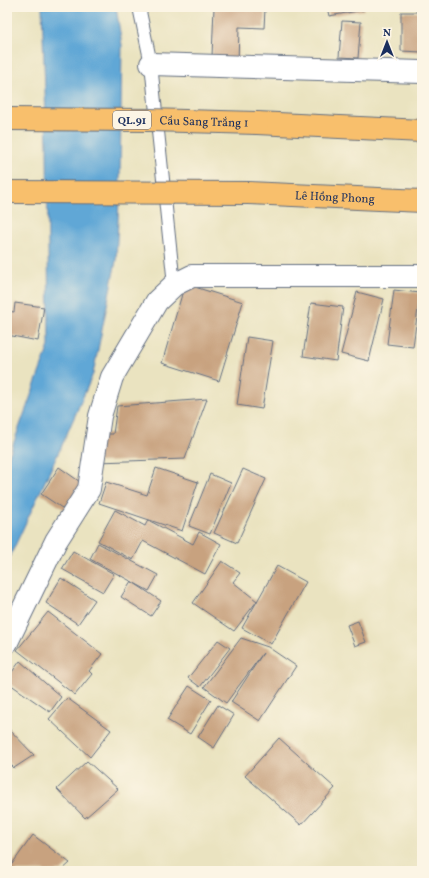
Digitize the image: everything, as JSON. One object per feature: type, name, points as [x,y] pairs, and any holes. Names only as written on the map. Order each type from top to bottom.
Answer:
[{"type":"highway","name":"Cầu Sang Trắng 1","points":[[7,119],[257,123],[422,131]]},
{"type":"highway","name":"Lê Hồng Phong","points":[[7,192],[248,194],[422,200]]},
{"type":"street","points":[[151,64],[422,72]]},
{"type":"street","points":[[7,642],[56,541],[76,512],[89,489],[100,416],[112,377],[157,301],[174,285],[192,276],[422,276]]},
{"type":"lane","points":[[139,7],[151,64],[174,285]]},
{"type":"water","points":[[42,7],[116,7],[122,45],[120,179],[116,261],[93,374],[63,443],[7,563],[7,461],[49,346],[47,147]]},
{"type":"building","points":[[214,7],[265,9],[264,28],[239,27],[238,65],[212,56]]},
{"type":"building","points":[[327,7],[364,7],[364,10],[329,16]]},
{"type":"building","points":[[401,12],[422,12],[422,52],[401,51]]},
{"type":"building","points":[[342,21],[361,22],[358,58],[339,57]]},
{"type":"building","points":[[185,284],[243,302],[219,381],[162,363]]},
{"type":"building","points":[[394,290],[420,293],[413,347],[387,344]]},
{"type":"building","points":[[357,292],[384,299],[369,361],[341,354]]},
{"type":"building","points":[[15,303],[44,307],[38,341],[7,335],[7,311],[14,312]]},
{"type":"building","points":[[311,303],[343,307],[336,361],[303,356]]},
{"type":"building","points":[[247,337],[273,341],[262,409],[237,405]]},
{"type":"building","points":[[207,399],[185,459],[98,462],[101,434],[113,434],[117,406]]},
{"type":"building","points":[[59,467],[83,484],[65,510],[41,494]]},
{"type":"building","points":[[156,468],[198,482],[182,531],[99,503],[106,482],[147,495]]},
{"type":"building","points":[[243,469],[266,479],[237,543],[214,533]]},
{"type":"building","points":[[210,474],[231,483],[210,534],[189,526]]},
{"type":"building","points":[[115,510],[145,526],[148,520],[193,544],[199,532],[221,544],[205,574],[143,541],[133,560],[98,541]]},
{"type":"building","points":[[98,543],[158,575],[149,591],[90,559]]},
{"type":"building","points":[[73,551],[114,574],[103,592],[62,569]]},
{"type":"building","points":[[222,561],[240,573],[233,582],[257,601],[234,631],[193,603]]},
{"type":"building","points":[[277,566],[306,582],[271,644],[242,628]]},
{"type":"building","points":[[61,578],[95,600],[78,624],[46,603]]},
{"type":"building","points":[[131,581],[161,601],[151,616],[121,597]]},
{"type":"building","points":[[48,612],[102,654],[89,671],[92,674],[75,695],[17,650]]},
{"type":"building","points":[[358,621],[366,642],[355,646],[347,625]]},
{"type":"building","points":[[241,638],[268,647],[296,666],[260,721],[231,702],[263,653],[226,703],[204,687]]},
{"type":"building","points":[[218,640],[230,648],[200,687],[188,678]]},
{"type":"building","points":[[20,661],[61,697],[50,712],[7,682],[7,679]]},
{"type":"building","points":[[189,686],[211,700],[190,734],[167,720]]},
{"type":"building","points":[[67,698],[111,730],[90,757],[49,719]]},
{"type":"building","points":[[218,705],[234,715],[214,748],[198,737]]},
{"type":"building","points":[[7,727],[34,755],[14,768],[7,761]]},
{"type":"building","points":[[279,738],[335,788],[301,825],[245,776]]},
{"type":"building","points":[[87,761],[118,789],[85,818],[57,789]]},
{"type":"building","points":[[33,835],[70,863],[61,871],[7,871]]}]
